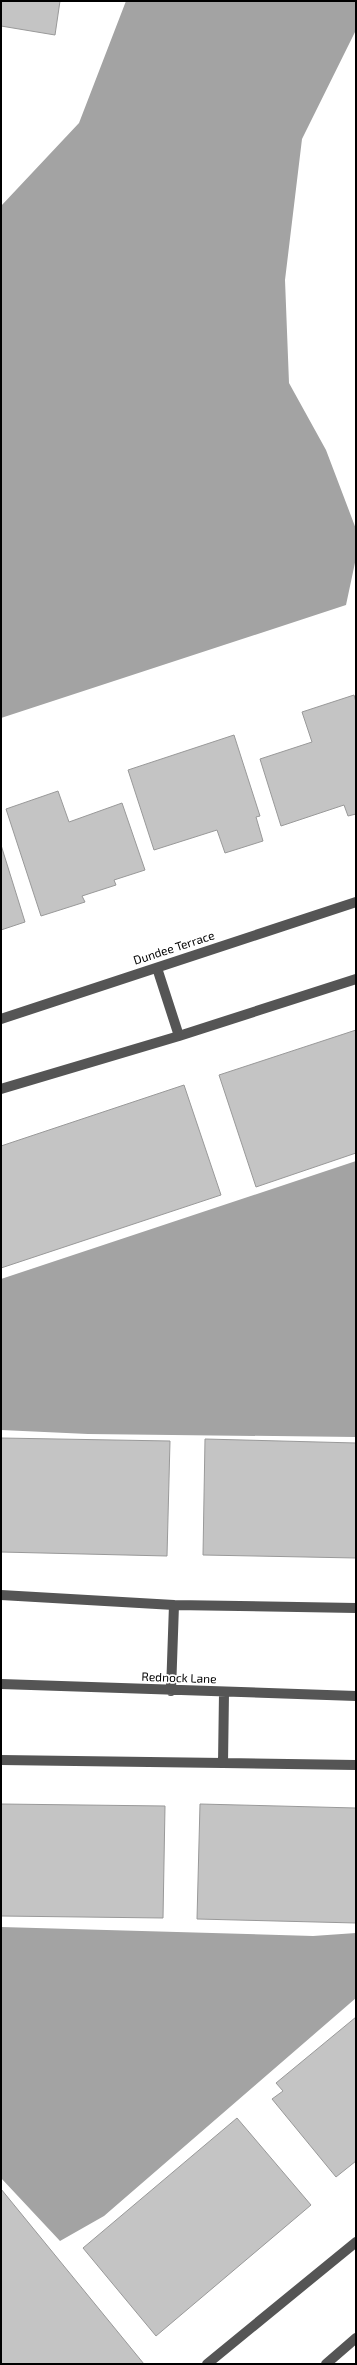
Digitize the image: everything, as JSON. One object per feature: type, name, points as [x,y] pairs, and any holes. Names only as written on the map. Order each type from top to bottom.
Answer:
[{"type":"street","name":"Dundee Terrace","points":[[1,1019],[356,902]]},
{"type":"street","points":[[157,968],[179,1036]]},
{"type":"street","points":[[1,1089],[179,1036],[356,979]]},
{"type":"street","points":[[1,1595],[174,1605],[356,1608]]},
{"type":"street","points":[[171,1691],[174,1605]]},
{"type":"street","name":"Rednock Lane","points":[[1,1684],[224,1693],[356,1696]]},
{"type":"street","points":[[223,1763],[224,1693]]},
{"type":"street","points":[[1,1760],[356,1765]]},
{"type":"street","points":[[207,2364],[356,2242]]},
{"type":"street","points":[[326,2364],[356,2338]]},
{"type":"shaded area","points":[[126,1],[356,1],[356,30],[302,139],[285,280],[289,383],[326,450],[356,529],[356,558],[346,605],[1,718],[1,206],[79,123]]},
{"type":"shaded area","points":[[356,1161],[356,1437],[88,1434],[1,1430],[1,1279]]},
{"type":"shaded area","points":[[1,1927],[313,1936],[356,1933],[356,1998],[104,2216],[60,2241],[1,2178]]},
{"type":"building","points":[[1,1],[60,1],[55,35],[1,26]]},
{"type":"building","points":[[354,695],[356,702],[356,814],[348,816],[344,805],[281,826],[260,759],[312,742],[302,712]]},
{"type":"building","points":[[234,735],[260,816],[256,817],[263,841],[225,853],[217,830],[154,850],[128,770]]},
{"type":"building","points":[[58,791],[69,822],[122,803],[145,870],[114,880],[116,885],[82,896],[85,902],[41,916],[6,809]]},
{"type":"building","points":[[1,845],[25,922],[1,930]]},
{"type":"building","points":[[356,1030],[356,1153],[256,1187],[219,1075]]},
{"type":"building","points":[[184,1085],[221,1195],[1,1268],[1,1146]]},
{"type":"building","points":[[1,1438],[170,1441],[167,1556],[1,1552]]},
{"type":"building","points":[[205,1439],[356,1443],[356,1558],[203,1555]]},
{"type":"building","points":[[1,1804],[165,1806],[163,1918],[1,1916]]},
{"type":"building","points":[[200,1804],[356,1808],[356,1923],[197,1919]]},
{"type":"building","points":[[356,2017],[356,2161],[336,2177],[272,2099],[283,2091],[276,2083]]},
{"type":"building","points":[[237,2118],[311,2205],[156,2336],[83,2248]]},
{"type":"building","points":[[1,2189],[144,2364],[1,2364]]}]
